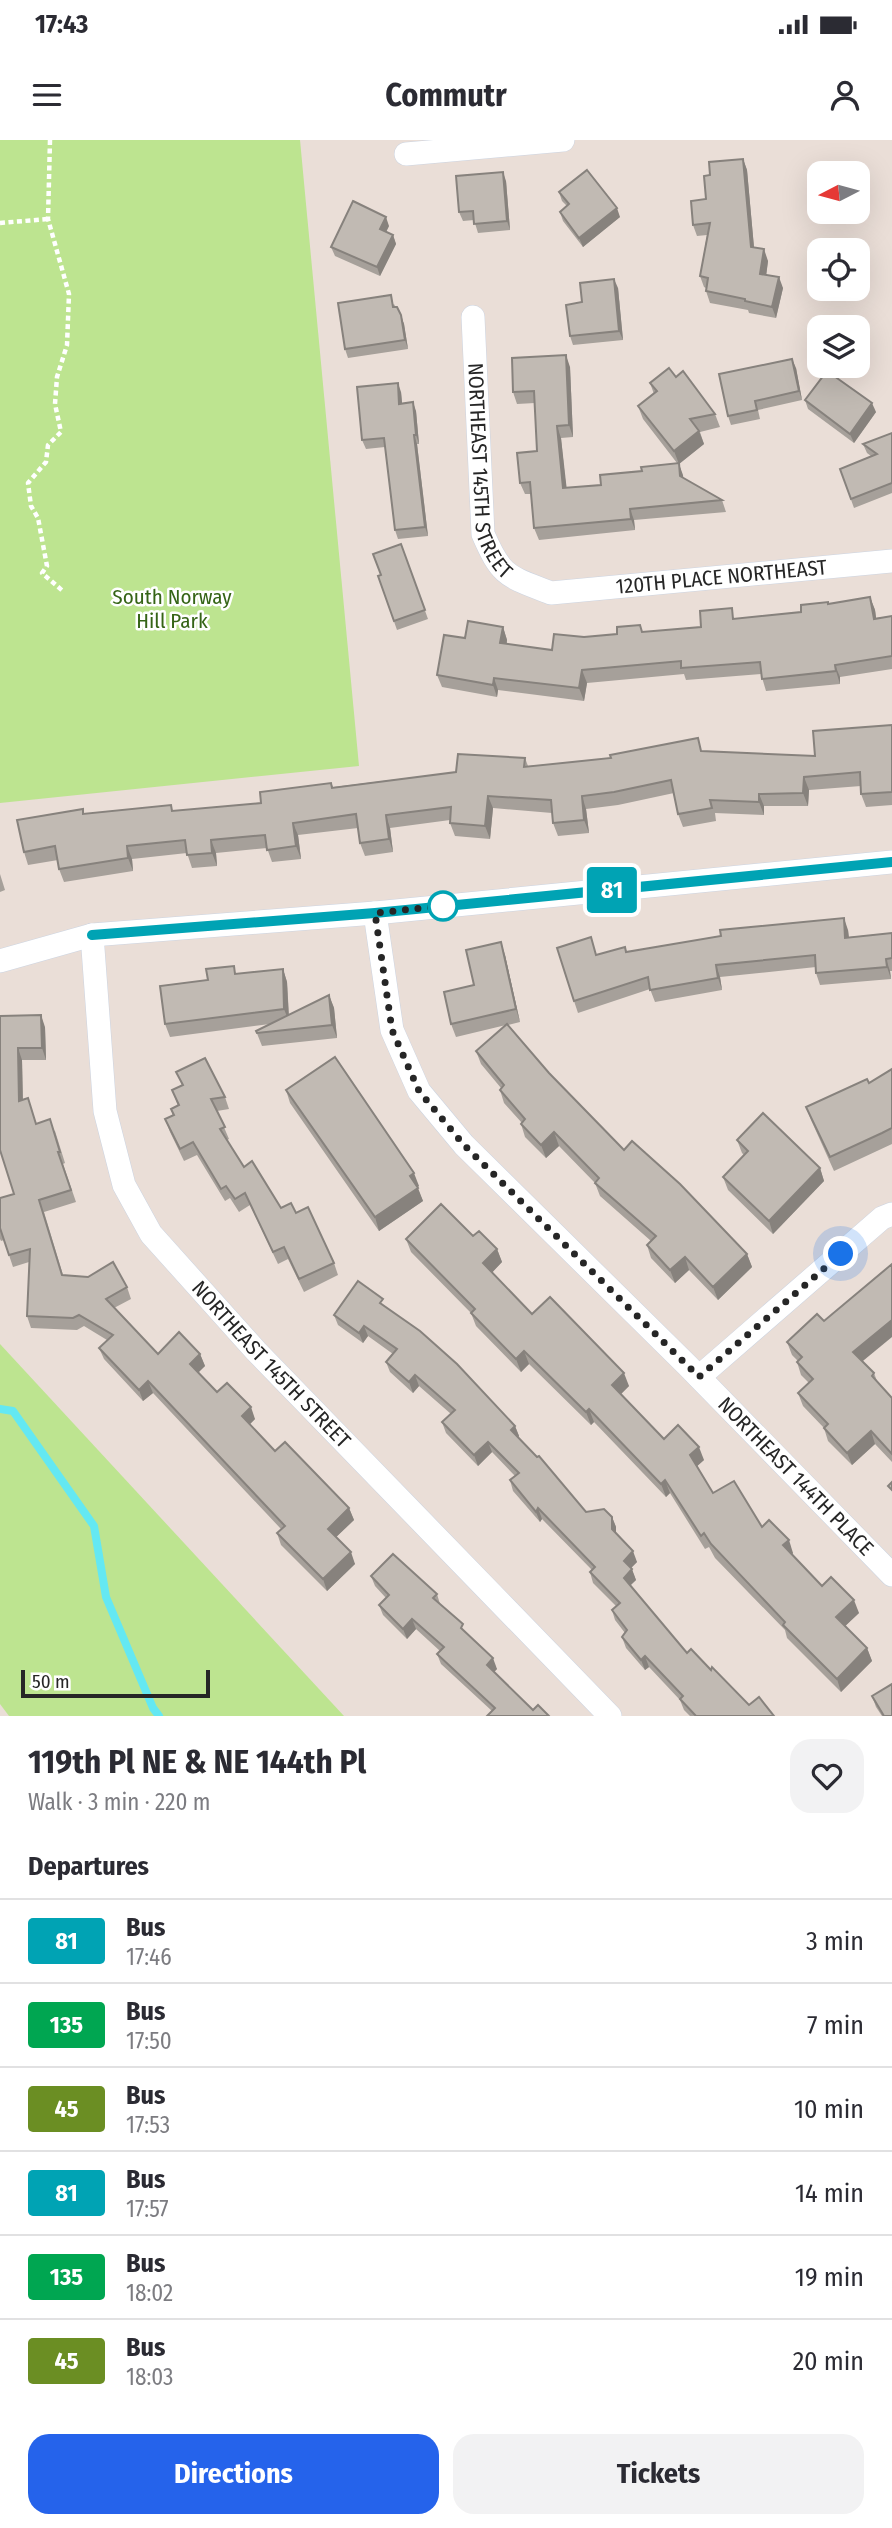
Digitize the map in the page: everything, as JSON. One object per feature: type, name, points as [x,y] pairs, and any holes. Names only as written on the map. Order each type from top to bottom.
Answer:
[{"type":"street","points":[[406,154],[563,140]]},
{"type":"street","name":"NORTHEAST 145TH STREET","points":[[473,317],[483,534],[495,563],[512,578],[551,593]]},
{"type":"street","name":"120TH PLACE NORTHEAST","points":[[551,593],[892,561]]},
{"type":"street","points":[[0,961],[92,935],[375,913],[892,862]]},
{"type":"street","name":"NORTHEAST 144TH PLACE","points":[[375,913],[392,1030],[419,1091],[464,1145],[699,1377],[892,1576]]},
{"type":"street","name":"NORTHEAST 145TH STREET","points":[[92,935],[105,1111],[124,1185],[151,1234],[256,1351],[610,1716]]},
{"type":"street","points":[[699,1377],[882,1218],[892,1214]]},
{"type":"path","points":[[50,140],[48,219],[69,293],[67,345],[57,377],[55,404],[61,432],[48,445],[46,462],[27,482],[31,506],[38,519],[47,566],[42,573],[64,592]]},
{"type":"path","points":[[0,223],[48,219]]},
{"type":"green space","name":"South Norway Hill Park","points":[[0,140],[300,140],[359,766],[0,803]]},
{"type":"green space","points":[[0,1344],[344,1716],[9,1716],[0,1704]]},
{"type":"building","points":[[743,159],[751,247],[764,249],[760,274],[779,277],[772,307],[706,291],[708,278],[700,276],[710,223],[693,225],[691,201],[706,199],[704,176],[710,175],[709,162]]},
{"type":"building","points":[[587,170],[617,208],[579,238],[560,212],[569,204],[559,192]]},
{"type":"building","points":[[503,172],[507,221],[474,224],[473,211],[459,212],[456,176]]},
{"type":"building","points":[[353,201],[386,217],[380,229],[393,235],[377,267],[331,247]]},
{"type":"building","points":[[614,279],[619,331],[570,336],[566,305],[582,302],[580,283]]},
{"type":"building","points":[[391,295],[393,307],[397,307],[401,315],[405,340],[345,349],[338,303]]},
{"type":"building","points":[[566,355],[569,425],[557,426],[563,488],[601,485],[600,475],[642,471],[641,467],[679,463],[680,476],[722,500],[630,509],[631,519],[534,528],[530,482],[520,483],[517,453],[537,451],[534,391],[513,392],[512,358]]},
{"type":"building","points":[[792,359],[799,391],[755,401],[757,410],[728,416],[719,374]]},
{"type":"building","points":[[669,368],[676,377],[683,371],[715,414],[690,419],[699,431],[674,451],[638,406],[657,391],[650,383]]},
{"type":"building","points":[[822,378],[837,378],[872,403],[850,434],[805,400]]},
{"type":"building","points":[[398,383],[399,404],[413,402],[414,435],[425,527],[395,530],[384,438],[362,440],[357,387]]},
{"type":"building","points":[[892,433],[892,483],[851,499],[840,469],[877,454],[863,444]]},
{"type":"building","points":[[401,544],[425,610],[394,621],[373,554]]},
{"type":"building","points":[[870,597],[874,619],[892,616],[892,656],[835,665],[836,671],[762,679],[760,662],[681,668],[681,661],[582,670],[579,688],[494,678],[493,685],[437,675],[444,635],[465,638],[468,621],[503,627],[500,643],[552,650],[554,634],[584,637],[617,634],[617,627],[640,625],[642,632],[701,627],[700,611],[732,608],[733,619],[801,612],[801,605],[828,604]]},
{"type":"building","points":[[892,725],[892,792],[861,794],[860,772],[804,777],[803,793],[759,794],[759,802],[710,800],[712,808],[678,814],[671,780],[582,796],[584,820],[553,823],[551,800],[488,796],[485,826],[450,823],[451,807],[386,815],[389,839],[360,843],[356,814],[293,823],[296,846],[267,850],[265,835],[211,840],[212,853],[187,855],[185,840],[127,846],[128,858],[59,869],[55,846],[24,852],[17,820],[83,809],[83,814],[171,805],[172,811],[261,803],[260,792],[331,783],[332,788],[456,772],[458,754],[525,758],[524,767],[611,758],[610,755],[698,738],[701,751],[815,756],[813,731]]},
{"type":"building","points":[[844,918],[845,938],[892,933],[892,958],[886,959],[887,967],[816,973],[815,955],[716,965],[718,978],[650,990],[648,977],[574,1001],[557,948],[591,937],[596,955],[625,947],[626,952],[721,936],[720,930]]},
{"type":"building","points":[[501,942],[516,1009],[451,1024],[444,992],[474,985],[466,950]]},
{"type":"building","points":[[234,966],[235,974],[283,969],[284,1009],[165,1024],[160,986],[208,980],[206,969]]},
{"type":"building","points":[[329,995],[332,1025],[257,1033],[256,1031]]},
{"type":"building","points":[[41,1015],[42,1048],[18,1048],[19,1101],[28,1098],[36,1124],[50,1119],[71,1190],[39,1200],[62,1275],[88,1277],[113,1262],[127,1287],[106,1299],[158,1354],[179,1332],[200,1354],[190,1364],[217,1392],[227,1383],[251,1407],[242,1416],[275,1451],[285,1442],[349,1508],[328,1529],[351,1552],[323,1579],[277,1533],[285,1526],[148,1381],[139,1390],[99,1348],[113,1335],[79,1315],[73,1318],[27,1316],[30,1249],[9,1255],[0,1228],[0,1198],[14,1194],[0,1150],[0,1016]]},
{"type":"building","points":[[507,1024],[549,1073],[624,1150],[632,1141],[680,1184],[747,1254],[713,1287],[685,1257],[670,1270],[647,1245],[656,1236],[595,1183],[599,1178],[554,1132],[541,1145],[521,1124],[525,1119],[500,1090],[504,1085],[476,1051]]},
{"type":"building","points":[[335,1057],[414,1173],[410,1176],[418,1188],[375,1217],[286,1090]]},
{"type":"building","points":[[205,1058],[225,1097],[211,1099],[225,1127],[220,1129],[244,1167],[252,1161],[281,1208],[291,1203],[296,1213],[308,1207],[334,1263],[299,1279],[284,1247],[273,1252],[245,1193],[235,1199],[226,1186],[221,1189],[193,1142],[180,1149],[165,1119],[174,1115],[171,1109],[179,1105],[172,1090],[183,1085],[176,1072]]},
{"type":"building","points":[[892,1069],[892,1128],[830,1157],[806,1107],[867,1079],[869,1083]]},
{"type":"building","points":[[763,1113],[820,1168],[769,1221],[723,1177],[748,1151],[737,1140]]},
{"type":"building","points":[[441,1204],[473,1236],[479,1231],[497,1249],[483,1263],[532,1314],[550,1297],[624,1373],[612,1385],[664,1439],[678,1425],[699,1447],[690,1455],[713,1493],[734,1481],[762,1527],[769,1520],[789,1540],[783,1545],[822,1586],[831,1577],[854,1600],[836,1617],[867,1648],[837,1679],[783,1625],[785,1622],[711,1544],[704,1533],[701,1536],[665,1480],[661,1484],[589,1409],[586,1412],[524,1351],[516,1359],[471,1313],[475,1309],[406,1239]]},
{"type":"building","points":[[892,1264],[892,1320],[853,1352],[874,1373],[872,1376],[892,1398],[892,1454],[871,1431],[847,1453],[824,1428],[828,1424],[798,1393],[813,1379],[797,1362],[802,1357],[787,1342],[817,1314],[824,1321]]},
{"type":"building","points":[[358,1281],[383,1299],[380,1303],[420,1331],[457,1364],[515,1426],[511,1430],[539,1456],[586,1512],[604,1509],[612,1517],[612,1529],[633,1551],[624,1561],[632,1569],[624,1578],[687,1653],[691,1649],[749,1705],[759,1697],[774,1716],[696,1716],[680,1699],[683,1696],[645,1656],[641,1660],[622,1637],[627,1630],[612,1610],[620,1603],[590,1572],[595,1567],[538,1508],[536,1512],[510,1480],[519,1473],[488,1442],[474,1455],[442,1422],[455,1410],[415,1375],[409,1382],[386,1362],[397,1349],[364,1326],[359,1333],[334,1315]]},
{"type":"building","points":[[393,1554],[437,1594],[433,1598],[463,1624],[461,1628],[493,1658],[487,1665],[533,1710],[538,1705],[549,1716],[487,1716],[495,1708],[437,1654],[444,1647],[412,1619],[403,1629],[379,1605],[389,1595],[371,1576]]},
{"type":"building","points":[[892,1684],[892,1716],[884,1716],[872,1696]]},
{"type":"waterway","points":[[0,1409],[13,1411],[94,1526],[106,1597],[153,1708],[159,1716]]},
{"type":"bus line","name":"81","points":[[92,935],[375,913],[892,862]]},
{"type":"route","points":[[443,906],[375,913],[392,1030],[419,1091],[464,1145],[699,1377],[841,1254]]}]
